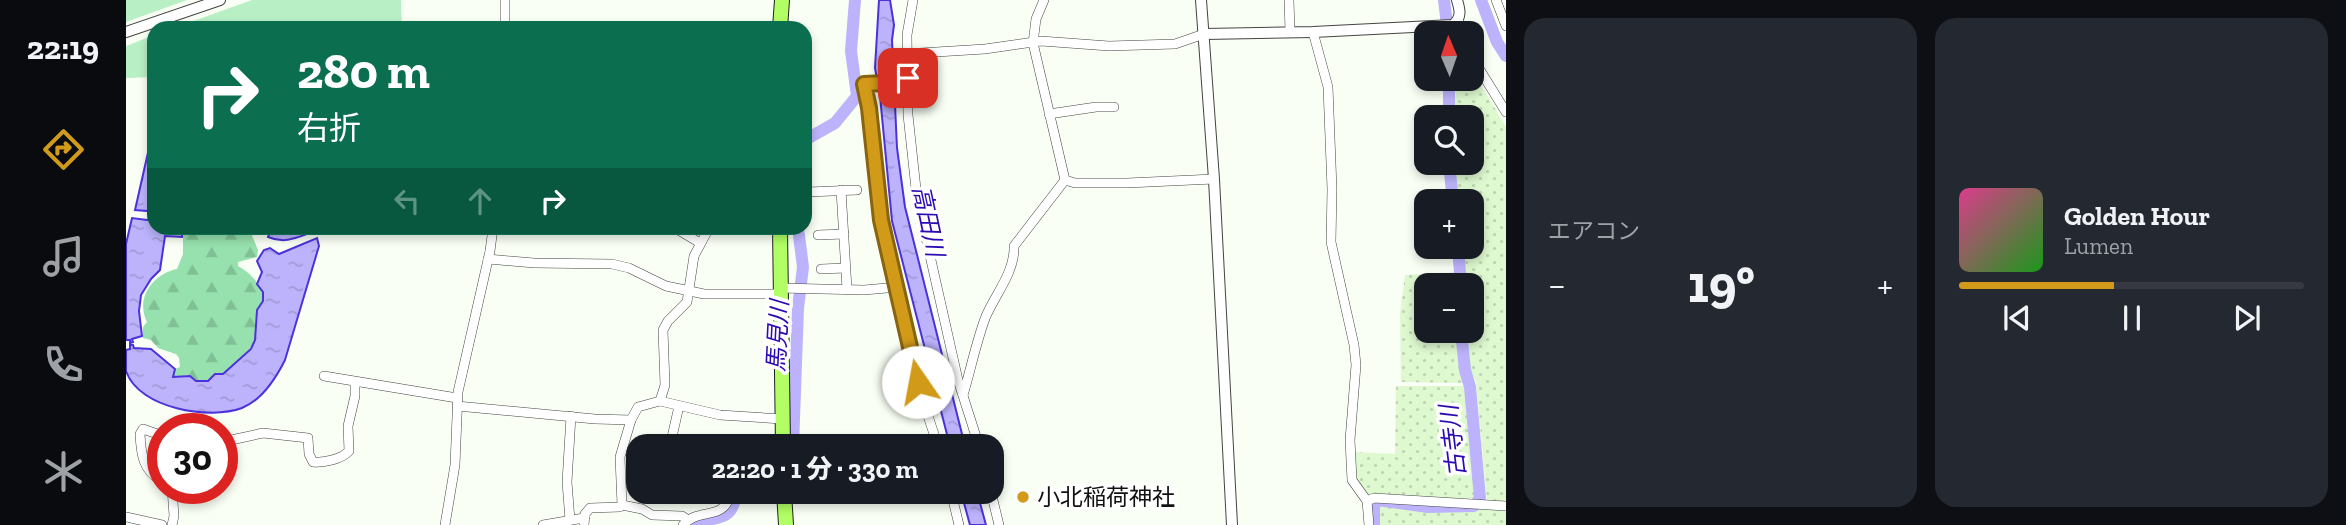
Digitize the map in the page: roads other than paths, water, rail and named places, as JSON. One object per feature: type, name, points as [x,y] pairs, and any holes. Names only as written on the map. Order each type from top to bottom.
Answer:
[{"type":"main road","points":[[780,21],[782,0]]},
{"type":"main road","points":[[781,235],[785,290],[783,434]]},
{"type":"main road","points":[[785,504],[786,525]]},
{"type":"street","points":[[158,21],[220,0]]},
{"type":"street","points":[[505,0],[505,21]]},
{"type":"street","points":[[913,0],[907,35],[908,132],[917,198],[963,397],[975,434]]},
{"type":"street","points":[[1044,0],[1036,19],[1033,43],[1065,180]]},
{"type":"street","points":[[1201,0],[1214,179],[1232,525]]},
{"type":"street","points":[[1289,0],[1290,31]]},
{"type":"street","points":[[907,80],[919,53],[1033,43],[1109,47],[1175,44],[1204,34],[1313,32],[1453,24],[1458,20],[1460,11],[1457,0]]},
{"type":"street","points":[[1496,0],[1506,26]]},
{"type":"street","points":[[126,32],[147,25]]},
{"type":"street","points":[[1313,32],[1328,87],[1331,242],[1356,365],[1350,440],[1352,480],[1367,501],[1369,525]]},
{"type":"street","points":[[1484,76],[1506,112]]},
{"type":"street","points":[[907,80],[864,84],[879,206],[920,390],[934,434]]},
{"type":"street","points":[[1049,114],[1114,107]]},
{"type":"street","points":[[1065,180],[1075,183],[1127,183],[1214,179]]},
{"type":"street","points":[[963,397],[985,320],[1015,256],[1014,246],[1065,180]]},
{"type":"street","points":[[841,190],[847,289]]},
{"type":"street","points":[[812,192],[857,190]]},
{"type":"street","points":[[818,235],[844,234]]},
{"type":"street","points":[[445,525],[455,465],[457,402],[492,235]]},
{"type":"street","points":[[687,235],[700,243]]},
{"type":"street","points":[[660,401],[665,385],[663,330],[687,302],[694,256],[705,235]]},
{"type":"street","points":[[488,258],[534,263],[618,264],[666,286],[712,295],[806,287],[898,287]]},
{"type":"street","points":[[821,269],[845,268]]},
{"type":"street","points":[[324,376],[457,402],[571,416],[631,420]]},
{"type":"street","points":[[238,438],[275,433],[308,438],[309,454],[313,462],[345,456],[349,451],[348,426],[355,383]]},
{"type":"street","points":[[622,505],[620,457],[631,420],[638,407],[660,401],[720,415],[782,419]]},
{"type":"street","points":[[673,434],[679,406]]},
{"type":"street","points":[[570,520],[568,466],[571,416]]},
{"type":"street","points":[[147,430],[144,429],[139,434],[143,463],[147,468]]},
{"type":"street","points":[[1367,501],[1374,498],[1506,506]]},
{"type":"street","points":[[172,525],[173,504]]},
{"type":"street","points":[[543,525],[570,520],[584,522],[590,508],[622,505],[642,509],[652,515],[682,516],[686,522],[722,510],[726,504]]},
{"type":"street","points":[[954,504],[959,525]]},
{"type":"street","points":[[994,504],[999,525]]},
{"type":"street","points":[[126,517],[162,525]]},
{"type":"water","points":[[879,0],[890,0],[894,25],[892,40],[897,148],[905,207],[962,434],[947,434],[892,221],[875,68]]},
{"type":"water","points":[[147,157],[147,211],[135,210]]},
{"type":"water","points":[[132,218],[147,220],[147,235],[182,235],[182,237],[165,236],[160,270],[141,295],[139,311],[142,336],[132,339],[133,342],[130,343],[130,340],[126,340],[126,244]]},
{"type":"water","points":[[269,235],[305,235],[281,240],[268,237]]},
{"type":"water","points":[[317,238],[319,246],[285,360],[273,381],[256,400],[242,408],[228,411],[195,412],[160,403],[133,384],[126,371],[126,350],[130,349],[130,345],[134,348],[151,349],[175,369],[173,377],[190,376],[196,381],[208,381],[215,374],[223,374],[251,349],[255,340],[257,310],[263,301],[263,292],[257,284],[262,272],[257,261],[264,250],[270,248],[279,254]]},
{"type":"water","points":[[964,504],[980,504],[986,525],[970,525]]},
{"type":"waterway","name":"馬見川","points":[[812,136],[835,123],[857,96],[851,51],[855,0]]},
{"type":"waterway","name":"古寺川","points":[[1444,0],[1447,21]]},
{"type":"waterway","points":[[1481,0],[1497,42],[1506,56]]},
{"type":"waterway","name":"古寺川","points":[[1449,91],[1449,105]]},
{"type":"waterway","name":"古寺川","points":[[1450,175],[1452,189]]},
{"type":"waterway","name":"馬見川","points":[[793,434],[798,308],[803,267],[799,235]]},
{"type":"waterway","name":"古寺川","points":[[1459,259],[1460,273]]},
{"type":"waterway","name":"古寺川","points":[[1374,525],[1374,503],[1377,500],[1428,507],[1474,506],[1480,498],[1470,387],[1462,343]]},
{"type":"waterway","name":"馬見川","points":[[693,525],[722,517],[731,510],[733,504]]},
{"type":"place","name":"小北稲荷神社","points":[[1023,497]]},
{"type":"water label","name":"高田川","points":[[928,221]]}]
